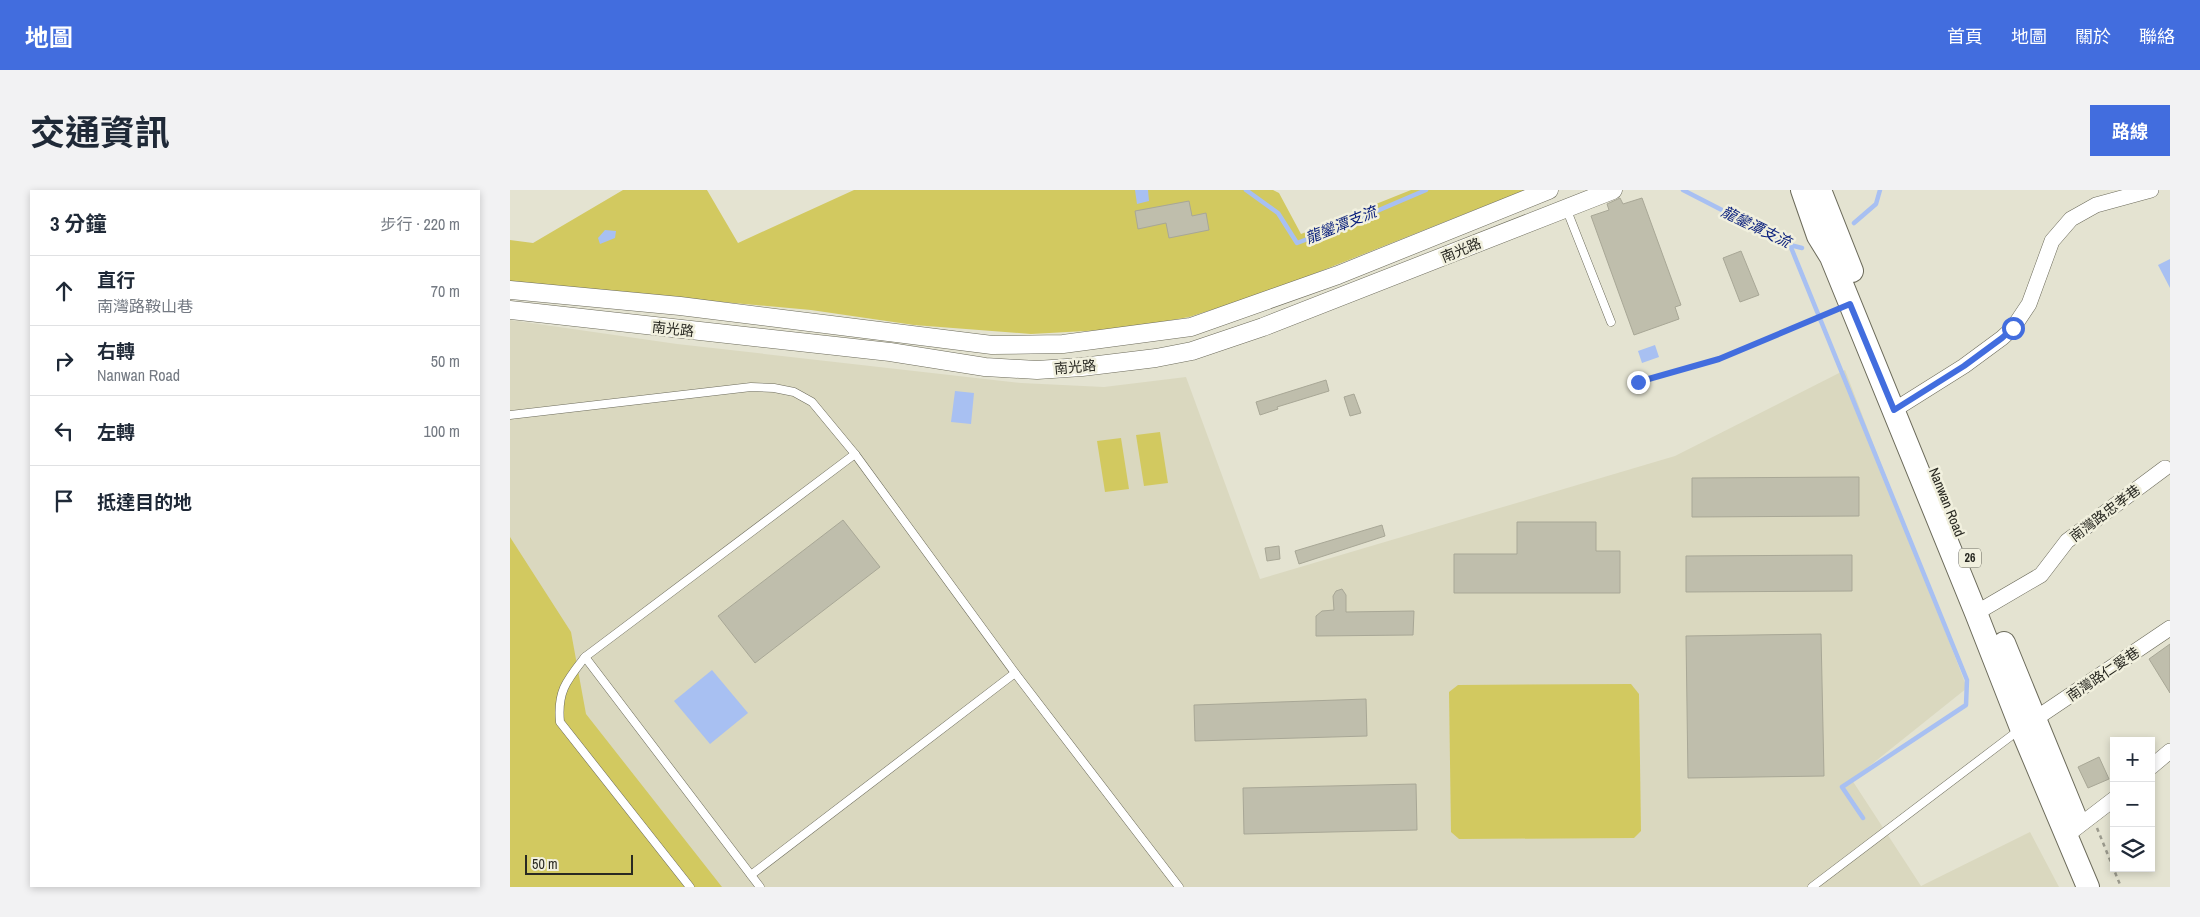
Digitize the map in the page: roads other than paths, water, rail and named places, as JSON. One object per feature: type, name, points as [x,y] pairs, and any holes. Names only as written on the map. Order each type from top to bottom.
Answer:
[{"type":"main road","name":"26","points":[[1802,190],[1826,232]]},
{"type":"main road","name":"26","points":[[1820,190],[1826,232]]},
{"type":"main road","name":"Nanwan Road","points":[[1826,232],[1831,257],[1850,304],[1900,406]]},
{"type":"main road","name":"Nanwan Road","points":[[1826,232],[1983,609],[2072,832],[2088,887]]},
{"type":"main road","name":"Nanwan Road","points":[[2072,832],[2104,887]]},
{"type":"street","name":"南光路","points":[[510,290],[680,306],[992,345],[1063,344],[1190,328],[1338,275],[1548,190]]},
{"type":"street","name":"南光路","points":[[510,310],[890,352],[984,367],[1037,370],[1082,367],[1156,358],[1201,348],[1264,328],[1613,190]]},
{"type":"street","points":[[1900,406],[1964,366],[2013,328],[2029,304],[2052,241],[2071,219],[2096,205],[2148,190]]},
{"type":"street","name":"南灣路忠孝巷","points":[[1983,609],[2041,575],[2067,541],[2165,468]]},
{"type":"street","name":"南灣路仁愛巷","points":[[2028,724],[2170,628]]},
{"type":"street","points":[[2155,764],[2170,751]]},
{"type":"street","points":[[2072,832],[2110,802]]},
{"type":"lane","points":[[1566,208],[1611,322]]},
{"type":"lane","points":[[510,416],[751,387],[774,388],[794,392],[812,402],[855,454],[1015,673],[1179,887]]},
{"type":"lane","points":[[690,887],[560,722],[559,703],[566,682],[586,657],[855,454]]},
{"type":"lane","points":[[586,657],[760,887]]},
{"type":"lane","points":[[751,875],[1015,673]]},
{"type":"lane","points":[[1812,887],[2028,724]]},
{"type":"water","points":[[1135,190],[1148,190],[1149,201],[1137,204]]},
{"type":"water","points":[[605,230],[616,231],[615,238],[600,244],[598,238]]},
{"type":"water","points":[[2170,259],[2170,288],[2158,265]]},
{"type":"water","points":[[1655,345],[1659,357],[1642,363],[1638,351]]},
{"type":"water","points":[[955,391],[974,393],[971,424],[951,422]]},
{"type":"water","points":[[712,670],[748,713],[710,744],[674,701]]},
{"type":"waterway","name":"龍鑾潭支流","points":[[1246,190],[1278,213],[1297,243],[1426,190]]},
{"type":"waterway","name":"龍鑾潭支流","points":[[1683,190],[1790,245],[1802,248]]},
{"type":"waterway","name":"龍鑾潭支流","points":[[1854,223],[1876,204],[1880,190]]},
{"type":"waterway","points":[[1790,245],[1967,680],[1966,705],[1842,787],[1863,818]]}]
